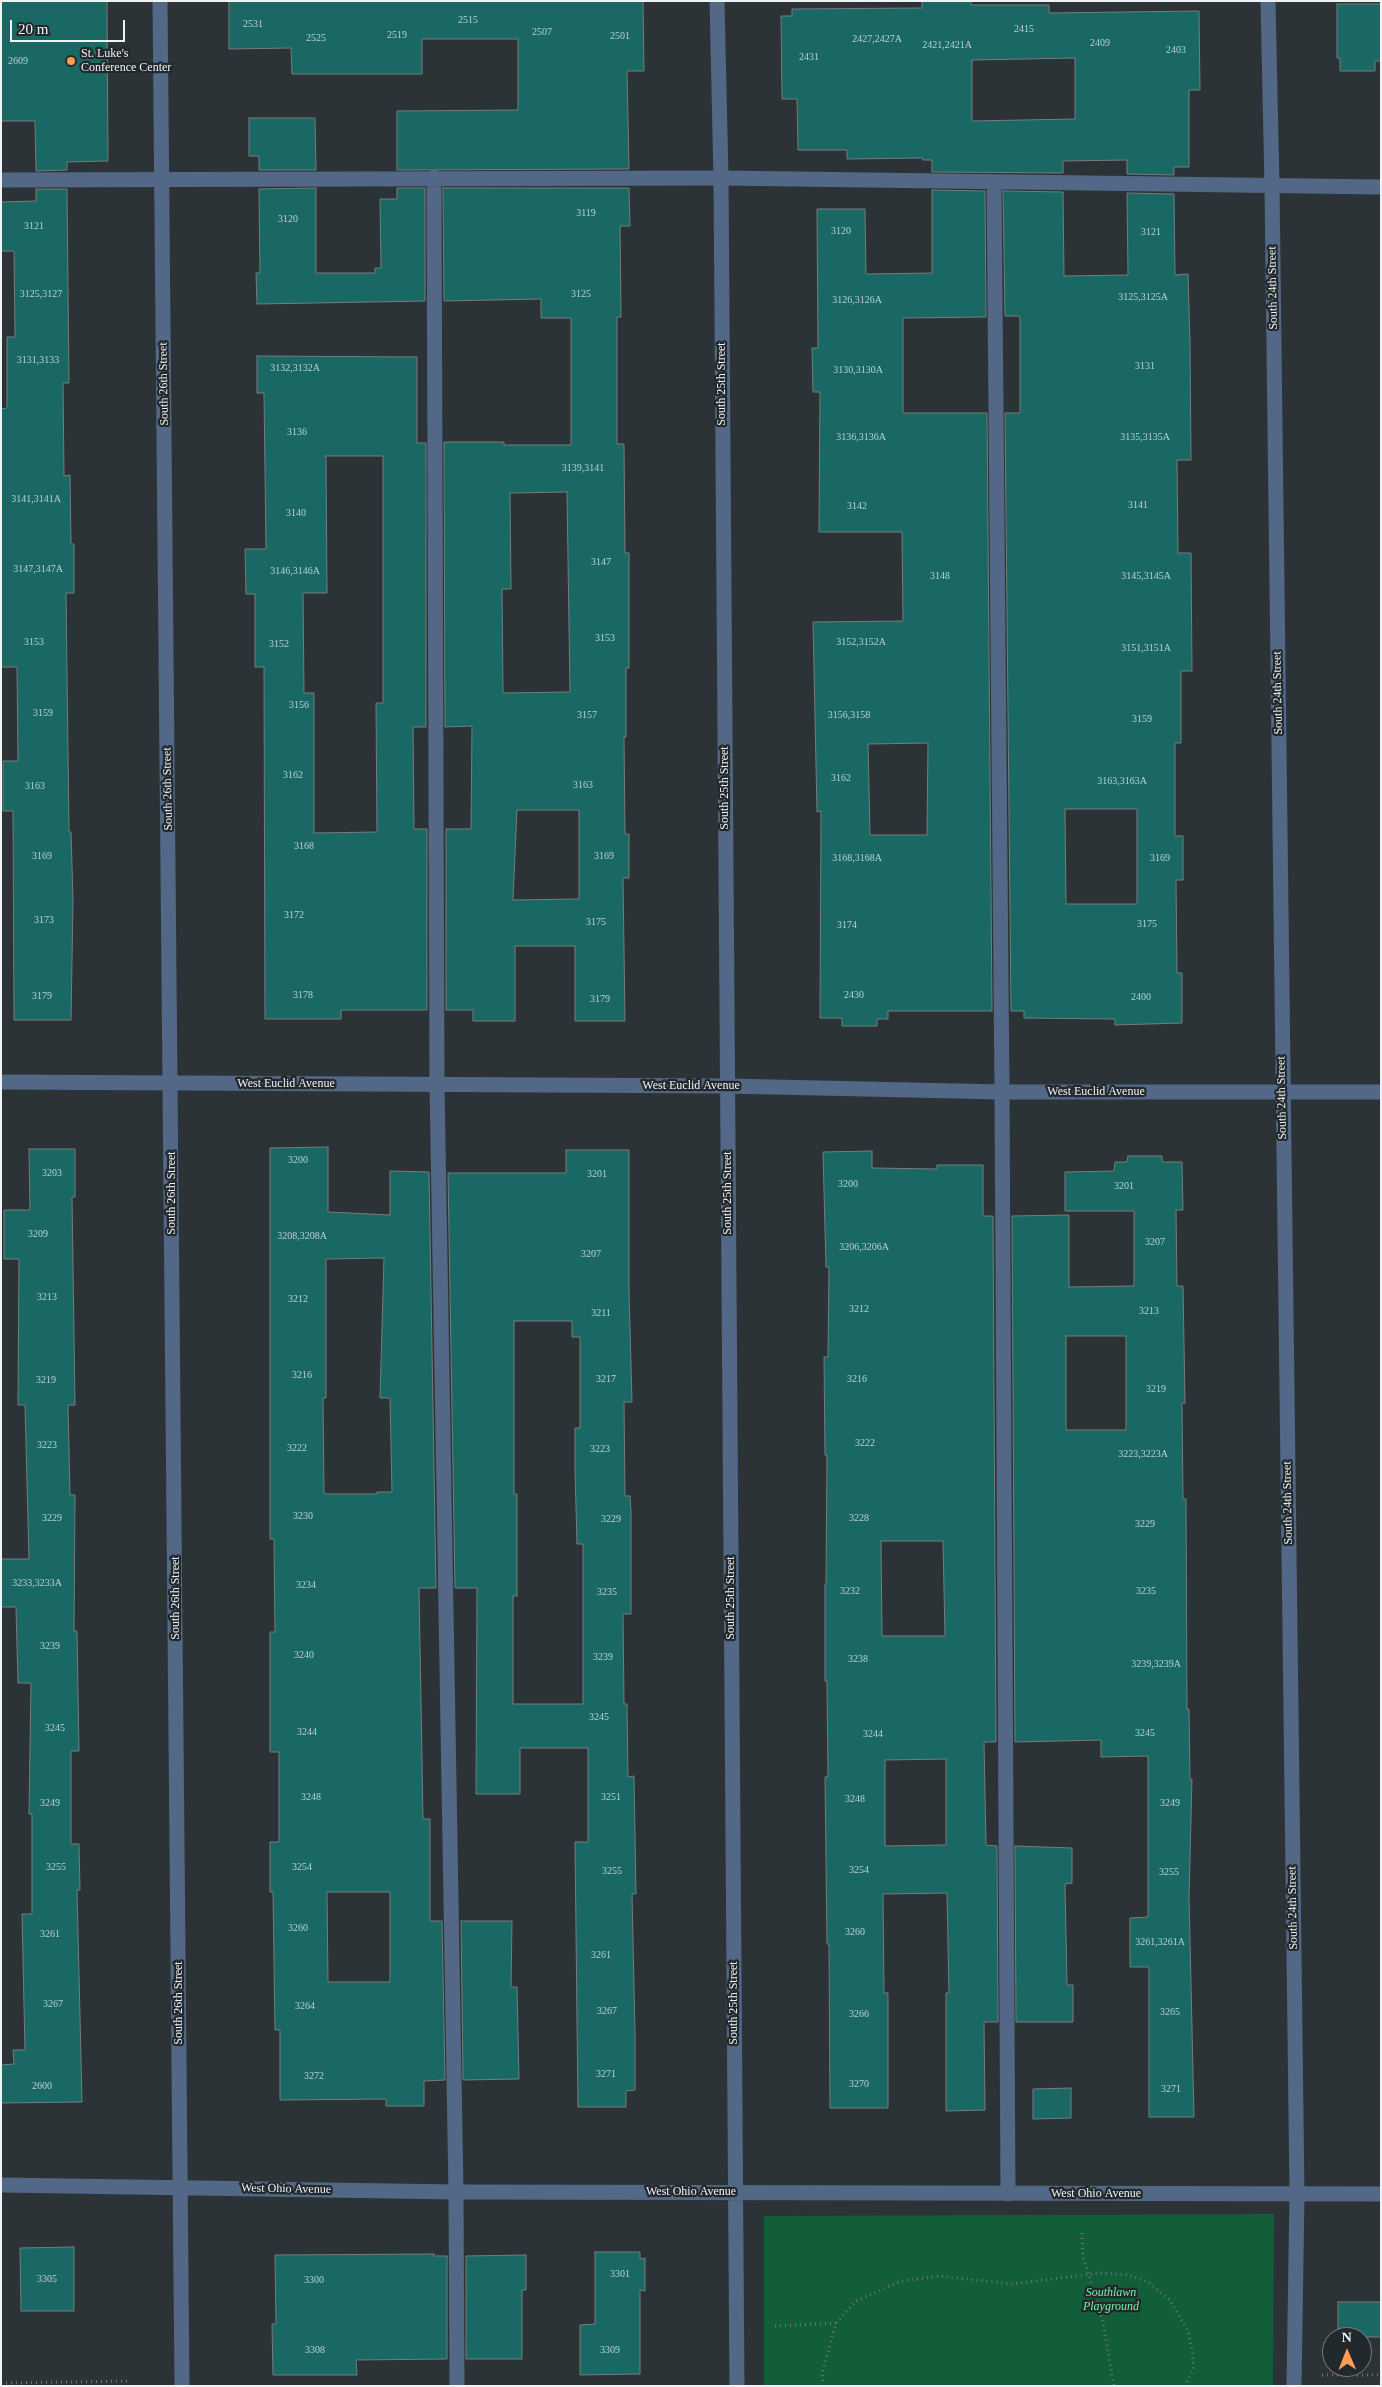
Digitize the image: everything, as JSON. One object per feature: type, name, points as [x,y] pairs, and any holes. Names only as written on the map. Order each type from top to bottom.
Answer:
[{"type":"street","name":"South 26th Street","points":[[160,1],[182,2386]]},
{"type":"street","name":"South 25th Street","points":[[717,1],[721,178],[736,2386]]},
{"type":"street","name":"South 24th Street","points":[[1268,1],[1272,186],[1297,2194],[1294,2386]]},
{"type":"street","points":[[434,177],[438,1085],[456,2192],[457,2386]]},
{"type":"street","points":[[1,180],[434,177],[721,178],[1381,187]]},
{"type":"street","points":[[994,182],[1002,1092],[1008,2194]]},
{"type":"street","name":"West Euclid Avenue","points":[[1,1082],[727,1086],[1002,1092],[1381,1092]]},
{"type":"street","name":"West Ohio Avenue","points":[[1,2184],[456,2192],[1381,2194]]},
{"type":"path","points":[[1082,2233],[1083,2256],[1102,2323],[1114,2386]]},
{"type":"path","points":[[823,2386],[822,2374],[836,2323],[856,2301],[901,2281],[940,2276],[1012,2284],[1088,2274],[1128,2275],[1148,2282],[1170,2300],[1188,2330],[1192,2351],[1194,2367],[1185,2386]]},
{"type":"path","points":[[775,2326],[836,2323]]},
{"type":"path","points":[[1,2383],[131,2382]]},
{"type":"green space","name":"Southlawn Playground","points":[[1274,2214],[1273,2386],[764,2386],[764,2216]]},
{"type":"building","name":"St. Luke's Conference Center","points":[[1,1],[107,1],[108,161],[67,162],[67,170],[36,171],[35,121],[1,121]]},
{"type":"building","points":[[229,1],[643,1],[644,71],[627,71],[629,169],[397,170],[397,111],[518,110],[518,39],[422,39],[422,74],[292,74],[291,48],[229,49]]},
{"type":"building","points":[[922,1],[971,1],[971,5],[1049,5],[1049,13],[1199,11],[1200,90],[1189,90],[1189,167],[1174,167],[1174,175],[1127,174],[1127,160],[1063,161],[1063,173],[932,172],[932,160],[923,160],[923,158],[847,159],[847,150],[798,150],[797,99],[782,99],[781,16],[792,16],[792,9],[922,8]],"holes":[[[1075,58],[1075,119],[972,121],[972,60]]]},
{"type":"building","points":[[1337,4],[1381,4],[1381,61],[1375,61],[1375,71],[1340,71],[1340,58],[1337,58]]},
{"type":"building","points":[[249,118],[315,118],[316,170],[259,170],[259,156],[249,156]]},
{"type":"building","points":[[316,188],[316,273],[375,273],[375,268],[381,268],[380,199],[397,199],[397,188],[425,188],[425,301],[257,304],[256,273],[260,273],[259,189]]},
{"type":"building","points":[[443,188],[629,188],[630,226],[620,226],[621,317],[617,317],[617,444],[624,444],[625,553],[629,553],[629,668],[626,668],[626,737],[624,737],[625,834],[629,834],[629,878],[623,878],[625,1021],[575,1021],[575,946],[515,946],[515,1021],[473,1021],[473,1010],[446,1010],[446,829],[471,829],[472,726],[445,727],[444,442],[504,442],[504,445],[571,445],[571,318],[541,318],[541,299],[444,301]],"holes":[[[567,492],[570,692],[503,693],[502,589],[511,589],[510,493]],[[517,810],[579,810],[579,899],[513,900]]]},
{"type":"building","points":[[36,189],[67,189],[69,383],[63,383],[64,476],[70,475],[71,544],[74,544],[74,593],[66,593],[69,832],[71,832],[73,900],[71,1020],[14,1020],[13,811],[3,811],[3,761],[18,761],[17,667],[1,667],[1,409],[7,408],[7,337],[15,337],[14,251],[1,251],[1,202],[36,201]]},
{"type":"building","points":[[932,190],[985,191],[986,317],[903,318],[903,413],[987,413],[992,1011],[888,1011],[888,1019],[877,1019],[877,1026],[842,1026],[842,1018],[820,1018],[821,811],[817,812],[813,622],[903,621],[902,532],[819,532],[820,392],[813,392],[812,348],[818,348],[817,209],[865,209],[866,274],[932,273]],"holes":[[[928,743],[927,835],[870,835],[868,744]]]},
{"type":"building","points":[[1003,191],[1063,192],[1064,276],[1128,275],[1127,193],[1174,194],[1175,275],[1188,274],[1190,343],[1191,460],[1177,460],[1178,553],[1191,553],[1192,671],[1181,671],[1181,743],[1175,743],[1175,836],[1183,836],[1183,880],[1176,880],[1177,973],[1182,973],[1182,1023],[1115,1025],[1115,1019],[1024,1018],[1024,1011],[1011,1011],[1005,413],[1020,413],[1020,318],[1019,316],[1005,316]],"holes":[[[1065,809],[1137,809],[1137,904],[1066,904]]]},
{"type":"building","points":[[257,356],[417,357],[417,443],[426,443],[426,727],[413,727],[414,829],[427,829],[427,1010],[341,1010],[341,1019],[265,1019],[264,667],[255,667],[255,594],[246,594],[245,549],[266,549],[264,393],[257,393]],"holes":[[[326,456],[383,456],[383,703],[376,703],[377,832],[314,833],[314,693],[304,693],[303,593],[327,593]]]},
{"type":"building","points":[[328,1147],[328,1212],[390,1215],[390,1171],[429,1172],[436,1588],[419,1588],[423,1819],[430,1819],[430,1921],[442,1921],[445,2080],[424,2081],[424,2106],[386,2106],[386,2099],[280,2100],[280,2030],[275,2030],[273,1892],[270,1892],[270,1842],[279,1842],[279,1752],[270,1752],[270,1632],[275,1632],[274,1539],[270,1539],[270,1148]],"holes":[[[384,1258],[380,1398],[390,1398],[392,1492],[377,1492],[377,1494],[326,1494],[324,1493],[323,1398],[326,1398],[326,1259]],[[327,1892],[390,1892],[390,1982],[328,1982]]]},
{"type":"building","points":[[29,1149],[75,1149],[75,1197],[72,1197],[75,1405],[68,1405],[70,1495],[75,1495],[74,1631],[77,1631],[79,1751],[71,1751],[71,1844],[79,1844],[80,1890],[77,1890],[82,2102],[1,2103],[1,2065],[14,2064],[13,2050],[25,2050],[22,1914],[32,1914],[32,1814],[29,1814],[31,1683],[18,1683],[16,1607],[1,1607],[1,1559],[29,1559],[25,1405],[18,1405],[19,1259],[4,1259],[4,1210],[30,1210]]},
{"type":"building","points":[[566,1150],[629,1150],[629,1292],[632,1402],[624,1402],[625,1496],[630,1496],[631,1512],[631,1614],[623,1614],[624,1704],[627,1704],[628,1777],[634,1776],[636,1894],[632,1894],[635,2090],[626,2091],[626,2107],[578,2107],[575,1842],[588,1842],[588,1748],[520,1748],[520,1794],[476,1794],[477,1588],[455,1588],[448,1173],[566,1173]],"holes":[[[514,1321],[572,1321],[572,1337],[580,1337],[580,1428],[575,1428],[575,1470],[577,1544],[583,1544],[583,1704],[513,1704],[513,1596],[517,1596],[517,1494],[514,1494]]]},
{"type":"building","points":[[872,1151],[872,1168],[937,1169],[937,1165],[983,1165],[983,1216],[993,1216],[996,1742],[984,1742],[986,1845],[997,1846],[998,2022],[984,2022],[985,2110],[946,2111],[946,1993],[949,1993],[947,1893],[883,1894],[884,1993],[888,1993],[888,2108],[830,2108],[825,1777],[828,1777],[827,1681],[825,1681],[827,1455],[825,1455],[824,1357],[828,1357],[829,1267],[826,1267],[823,1152]],"holes":[[[881,1541],[943,1541],[945,1636],[882,1636]],[[946,1759],[946,1845],[885,1846],[885,1760]]]},
{"type":"building","points":[[1128,1156],[1162,1156],[1162,1162],[1182,1162],[1183,1210],[1176,1210],[1177,1286],[1183,1286],[1185,1403],[1182,1403],[1183,1499],[1186,1499],[1187,1709],[1189,1709],[1190,1780],[1192,1779],[1189,1896],[1194,2117],[1149,2117],[1149,1967],[1130,1967],[1130,1918],[1148,1917],[1148,1756],[1101,1757],[1101,1740],[1015,1742],[1012,1216],[1069,1215],[1069,1287],[1134,1286],[1134,1211],[1065,1211],[1065,1172],[1114,1171],[1115,1162],[1127,1162]],"holes":[[[1066,1336],[1126,1336],[1126,1430],[1066,1430]]]},
{"type":"building","points":[[1015,1846],[1072,1848],[1072,1883],[1065,1884],[1067,1985],[1073,1985],[1073,2022],[1016,2022]]},
{"type":"building","points":[[461,1921],[512,1921],[511,1987],[517,1987],[519,2079],[463,2080]]},
{"type":"building","points":[[1071,2088],[1071,2118],[1033,2119],[1033,2089]]},
{"type":"building","points":[[74,2247],[74,2311],[21,2311],[20,2248]]},
{"type":"building","points":[[595,2252],[640,2252],[640,2259],[645,2258],[645,2291],[640,2290],[640,2374],[580,2375],[580,2325],[595,2324]]},
{"type":"building","points":[[434,2254],[434,2256],[447,2256],[447,2359],[356,2360],[357,2375],[273,2375],[272,2324],[276,2324],[275,2255]]},
{"type":"building","points":[[526,2255],[526,2290],[522,2290],[522,2359],[466,2359],[466,2256]]},
{"type":"building","points":[[1338,2302],[1381,2302],[1381,2337],[1372,2337],[1372,2327],[1338,2327]]},
{"type":"place","name":"St. Luke's Conference Center","points":[[71,61]]}]
